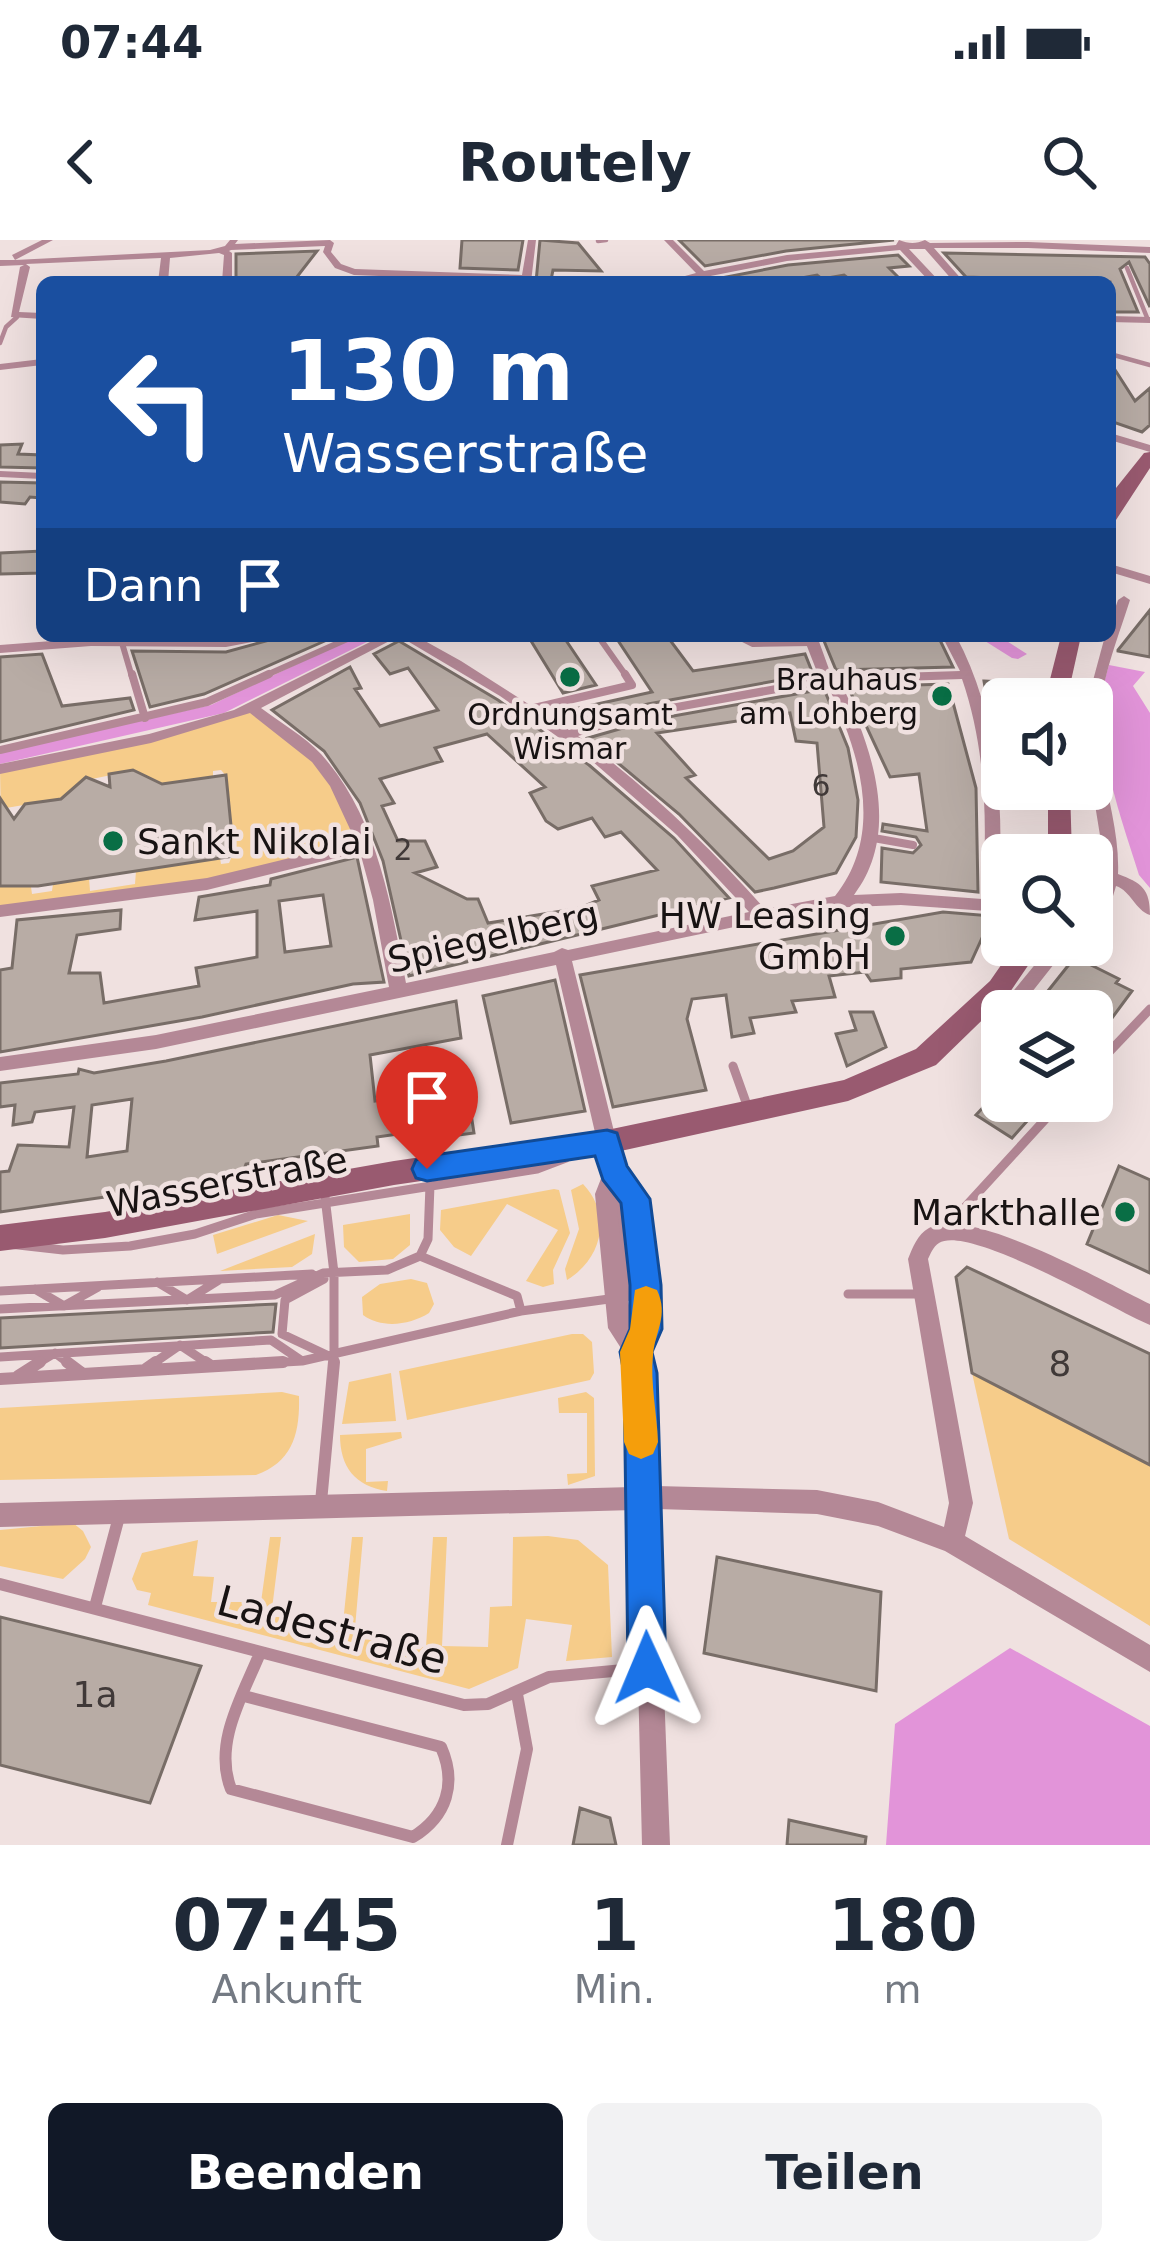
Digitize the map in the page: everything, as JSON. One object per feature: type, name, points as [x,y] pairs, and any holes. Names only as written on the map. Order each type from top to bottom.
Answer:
[{"type":"street","points":[[19,260],[49,240]]},
{"type":"street","points":[[526,276],[532,240]]},
{"type":"street","points":[[668,240],[700,276],[787,256],[907,242],[1150,250]]},
{"type":"street","points":[[0,263],[166,257],[228,246],[332,241],[327,252],[332,262],[349,271],[394,276]]},
{"type":"street","points":[[907,242],[931,276]]},
{"type":"street","points":[[925,243],[953,276]]},
{"type":"street","points":[[227,276],[228,246]]},
{"type":"street","points":[[164,276],[166,257]]},
{"type":"street","points":[[19,260],[14,314],[36,316]]},
{"type":"street","points":[[345,276],[349,271]]},
{"type":"street","points":[[1116,319],[1149,320]]},
{"type":"street","points":[[0,367],[36,363]]},
{"type":"street","points":[[1116,439],[1150,453],[1116,503]]},
{"type":"street","points":[[0,474],[36,476]]},
{"type":"street","points":[[1116,570],[1150,580]]},
{"type":"street","points":[[1116,626],[1123,610]]},
{"type":"street","points":[[0,649],[64,642]]},
{"type":"street","points":[[114,642],[231,642]]},
{"type":"street","points":[[0,769],[152,738],[251,707],[380,642]]},
{"type":"street","points":[[418,642],[493,681],[666,811],[723,868],[761,915]]},
{"type":"street","points":[[811,642],[824,674],[832,679],[871,784],[862,872],[840,901]]},
{"type":"street","points":[[952,642],[966,675],[995,834]]},
{"type":"street","points":[[1062,678],[1070,642]]},
{"type":"street","points":[[1109,642],[1089,686],[1092,736],[1112,834]]},
{"type":"street","points":[[566,735],[650,712],[832,679],[966,675]]},
{"type":"street","points":[[251,707],[316,758],[348,806],[365,845],[399,992]]},
{"type":"street","points":[[13,907],[207,884],[365,845]]},
{"type":"street","points":[[1113,878],[1131,885],[1150,909]]},
{"type":"street","name":"Spiegelberg","points":[[0,1064],[156,1042],[562,954],[840,901],[981,903]]},
{"type":"street","points":[[562,954],[610,1156],[635,1199],[635,1297]]},
{"type":"street","name":"Wasserstraße","points":[[0,1240],[610,1156],[750,1113],[848,1090],[926,1057],[999,988],[1015,966]]},
{"type":"street","points":[[1025,990],[1044,966]]},
{"type":"street","points":[[610,1156],[605,1194],[646,1329],[636,1352],[641,1373],[656,1845]]},
{"type":"street","points":[[952,1542],[961,1503],[918,1259],[925,1242],[943,1231],[975,1234],[1150,1316]]},
{"type":"street","points":[[0,1515],[643,1498],[817,1502],[878,1514],[952,1542],[1150,1659]]},
{"type":"lane","points":[[1127,268],[1149,320]]},
{"type":"lane","points":[[0,343],[6,327],[17,317]]},
{"type":"lane","points":[[1116,356],[1150,365]]},
{"type":"lane","points":[[0,750],[146,720],[255,684],[342,642]]},
{"type":"lane","points":[[530,709],[632,685],[602,642]]},
{"type":"lane","points":[[122,643],[146,720]]},
{"type":"lane","points":[[868,837],[913,845]]},
{"type":"lane","points":[[1113,1048],[1150,1009]]},
{"type":"lane","points":[[733,1066],[750,1113]]},
{"type":"lane","points":[[943,1231],[1043,1122]]},
{"type":"lane","name":"Wasserstraße","points":[[325,1193],[430,1184],[610,1156]]},
{"type":"lane","points":[[0,1291],[387,1270],[420,1256],[428,1239],[430,1184]]},
{"type":"lane","points":[[321,1506],[334,1384],[325,1193]]},
{"type":"lane","points":[[420,1256],[517,1296],[521,1311]]},
{"type":"lane","points":[[0,1310],[274,1295],[329,1273]]},
{"type":"lane","points":[[329,1273],[285,1300],[282,1334],[333,1358]]},
{"type":"lane","points":[[187,1300],[221,1279]]},
{"type":"lane","points":[[157,1282],[187,1300]]},
{"type":"lane","points":[[64,1306],[100,1286]]},
{"type":"lane","points":[[35,1289],[64,1306]]},
{"type":"lane","points":[[848,1294],[926,1294]]},
{"type":"lane","points":[[0,1379],[333,1358],[521,1311],[635,1297]]},
{"type":"lane","points":[[0,1357],[271,1340],[302,1360]]},
{"type":"lane","points":[[180,1346],[211,1366]]},
{"type":"lane","points":[[144,1370],[180,1346]]},
{"type":"lane","points":[[55,1353],[83,1374]]},
{"type":"lane","points":[[15,1378],[55,1353]]},
{"type":"lane","points":[[95,1607],[121,1509]]},
{"type":"lane","name":"Ladestraße","points":[[0,1584],[464,1705],[488,1704],[550,1677],[647,1668]]},
{"type":"lane","points":[[244,1696],[441,1747],[449,1761],[450,1783],[442,1815],[430,1829],[413,1837],[231,1789],[223,1776],[224,1754],[244,1696],[260,1653]]},
{"type":"lane","points":[[507,1845],[527,1749],[517,1694]]},
{"type":"shaded area","points":[[1109,665],[1145,672],[1133,686],[1150,713],[1150,888],[1139,875],[1113,790],[1113,678],[1106,678]]},
{"type":"shaded area","points":[[251,707],[316,758],[365,845],[207,884],[0,911],[0,887],[31,887],[32,894],[52,891],[53,884],[89,878],[90,891],[135,884],[136,871],[220,858],[221,864],[229,863],[233,854],[224,829],[233,825],[224,825],[222,806],[231,804],[222,802],[227,777],[221,770],[213,771],[213,777],[133,788],[135,770],[92,779],[89,794],[6,808],[1,818],[0,769],[151,738]]},
{"type":"shaded area","points":[[583,1184],[598,1209],[599,1235],[589,1260],[567,1280],[565,1269],[579,1229],[571,1190]]},
{"type":"shaded area","points":[[559,1190],[570,1233],[553,1270],[554,1284],[543,1287],[526,1281],[558,1230],[507,1204],[471,1256],[454,1247],[440,1230],[441,1210]]},
{"type":"shaded area","points":[[410,1214],[410,1245],[393,1259],[359,1262],[344,1247],[343,1225]]},
{"type":"shaded area","points":[[278,1215],[308,1221],[217,1254],[213,1235]]},
{"type":"shaded area","points":[[315,1234],[312,1254],[292,1267],[220,1271]]},
{"type":"shaded area","points":[[411,1279],[427,1283],[434,1304],[429,1313],[396,1324],[363,1315],[362,1297],[380,1284]]},
{"type":"shaded area","points":[[583,1334],[592,1342],[594,1373],[590,1380],[407,1420],[399,1371]]},
{"type":"shaded area","points":[[391,1373],[396,1421],[342,1424],[349,1382]]},
{"type":"shaded area","points":[[972,1373],[1150,1465],[1150,1626],[1009,1539]]},
{"type":"shaded area","points":[[282,1392],[299,1396],[296,1434],[286,1454],[256,1475],[0,1480],[0,1408]]},
{"type":"shaded area","points":[[586,1392],[594,1398],[595,1476],[568,1485],[567,1474],[587,1473],[587,1413],[559,1413],[558,1398]]},
{"type":"shaded area","points":[[401,1432],[402,1438],[366,1449],[366,1482],[388,1481],[387,1491],[358,1480],[346,1465],[340,1435]]},
{"type":"shaded area","points":[[73,1523],[91,1547],[63,1579],[0,1566],[0,1530]]},
{"type":"shaded area","points":[[270,1537],[281,1537],[271,1617],[291,1617],[292,1623],[343,1623],[352,1537],[363,1537],[354,1639],[377,1640],[377,1646],[426,1647],[433,1537],[447,1537],[442,1646],[488,1647],[490,1607],[512,1606],[513,1537],[578,1540],[608,1565],[612,1657],[566,1661],[572,1625],[526,1619],[518,1668],[469,1689],[148,1605],[151,1593],[137,1590],[132,1579],[142,1553],[198,1540],[193,1576],[214,1577],[211,1602],[261,1602]]},
{"type":"shaded area","points":[[1010,1648],[1150,1726],[1150,1845],[886,1845],[895,1724]]},
{"type":"building","points":[[462,240],[523,240],[518,270],[460,268]]},
{"type":"building","points":[[540,240],[578,243],[601,271],[553,270],[552,276],[537,276]]},
{"type":"building","points":[[679,240],[894,240],[786,251],[705,266]]},
{"type":"building","points":[[317,251],[298,276],[236,276],[236,254]]},
{"type":"building","points":[[944,253],[1145,257],[1150,264],[1150,307],[1129,262],[1120,269],[1138,312],[1116,312],[1116,276],[965,276]]},
{"type":"building","points":[[898,255],[909,266],[889,268],[897,276],[732,276],[788,265]]},
{"type":"building","points":[[1116,371],[1135,401],[1150,388],[1150,425],[1142,432],[1116,423]]},
{"type":"building","points":[[22,444],[18,454],[36,455],[36,468],[0,467],[0,445]]},
{"type":"building","points":[[0,482],[36,483],[36,498],[25,504],[0,502]]},
{"type":"building","points":[[36,551],[36,573],[0,574],[0,553]]},
{"type":"building","points":[[1150,610],[1150,657],[1118,651],[1118,650]]},
{"type":"building","points":[[262,642],[322,642],[204,694],[150,707],[132,651],[226,652]]},
{"type":"building","points":[[401,642],[498,700],[589,765],[674,838],[729,898],[409,976],[383,861],[360,803],[324,751],[272,710],[350,667],[361,688],[355,689],[380,726],[438,710],[408,668],[390,674],[374,654]],"holes":[[[487,734],[545,787],[530,793],[546,821],[558,829],[592,818],[605,837],[621,832],[657,870],[592,886],[599,900],[580,908],[488,923],[478,899],[467,899],[415,873],[437,867],[425,841],[398,841],[382,806],[394,803],[380,779],[442,761],[435,748]]]},
{"type":"building","points":[[532,642],[567,642],[596,685],[563,693]]},
{"type":"building","points":[[619,642],[671,642],[693,671],[805,654],[813,674],[648,704],[570,725],[552,714],[652,692]]},
{"type":"building","points":[[824,642],[941,642],[953,667],[836,670]]},
{"type":"building","points":[[42,654],[62,706],[130,698],[134,710],[0,742],[0,657]]},
{"type":"building","points":[[948,684],[976,788],[978,892],[881,882],[882,848],[913,853],[921,845],[916,837],[882,831],[883,824],[927,831],[919,774],[890,777],[848,687]]},
{"type":"building","points":[[824,689],[848,748],[858,800],[856,837],[836,873],[755,892],[679,814],[588,738],[651,720]],"holes":[[[790,713],[796,741],[817,743],[824,827],[793,851],[769,859],[686,778],[695,775],[657,733]]]},
{"type":"building","name":"Sankt Nikolai","points":[[133,770],[162,784],[226,775],[234,856],[38,886],[0,886],[0,798],[14,819],[25,804],[61,799],[86,777],[110,787],[109,774]]},
{"type":"building","points":[[357,857],[384,982],[0,1052],[0,970],[12,968],[17,920],[121,910],[120,929],[77,935],[69,973],[100,973],[104,1003],[199,986],[196,968],[257,957],[257,911],[195,920],[199,897],[270,885],[271,879]],"holes":[[[323,895],[331,946],[285,952],[279,901]]]},
{"type":"building","points":[[943,912],[981,915],[981,940],[971,962],[901,969],[901,978],[871,981],[865,972],[829,976],[835,997],[792,1001],[796,1012],[750,1018],[754,1033],[732,1037],[726,995],[692,999],[687,1019],[706,1090],[613,1107],[580,975]]},
{"type":"building","points":[[1068,966],[1093,966],[1132,991],[1113,1017],[1113,990],[1049,990]]},
{"type":"building","points":[[555,980],[585,1111],[511,1123],[483,996]]},
{"type":"building","points":[[456,1001],[461,1038],[370,1055],[375,1101],[467,1088],[474,1133],[420,1140],[419,1131],[377,1137],[378,1146],[246,1164],[243,1172],[168,1188],[0,1212],[0,1172],[9,1171],[18,1145],[69,1147],[74,1107],[35,1112],[32,1122],[13,1125],[15,1105],[0,1107],[0,1083],[166,1061]],"holes":[[[132,1099],[127,1151],[87,1157],[92,1105]]]},
{"type":"building","points":[[850,1012],[873,1012],[886,1047],[847,1066],[836,1034],[856,1030]]},
{"type":"building","points":[[987,1122],[1026,1122],[1012,1138]]},
{"type":"building","name":"Markthalle","points":[[1119,1166],[1150,1180],[1150,1273],[1087,1244]]},
{"type":"building","points":[[967,1267],[1150,1354],[1150,1465],[972,1373],[956,1277]]},
{"type":"building","points":[[276,1304],[273,1332],[0,1348],[0,1318]]},
{"type":"building","points":[[717,1557],[881,1592],[876,1691],[704,1653]]},
{"type":"building","points":[[0,1617],[201,1666],[150,1803],[0,1765]]},
{"type":"building","points":[[580,1808],[610,1818],[616,1845],[573,1845]]},
{"type":"building","points":[[789,1820],[866,1837],[865,1845],[787,1845]]},
{"type":"waterway","points":[[0,758],[217,709],[357,642]]},
{"type":"waterway","points":[[997,642],[1018,654]]},
{"type":"slow traffic","points":[[641,1442],[641,1373],[636,1352],[646,1329],[646,1300]]},
{"type":"place","name":"Ordnungsamt Wismar","points":[[570,677]]},
{"type":"place","name":"Brauhaus am Lohberg","points":[[942,696]]},
{"type":"place","name":"Sankt Nikolai","points":[[113,841]]},
{"type":"place","name":"HW Leasing GmbH","points":[[895,936]]},
{"type":"place","name":"Markthalle","points":[[1125,1212]]},
{"type":"route","points":[[427,1169],[607,1142],[614,1171],[635,1199],[646,1285],[646,1329],[636,1352],[641,1373],[647,1668]]}]
